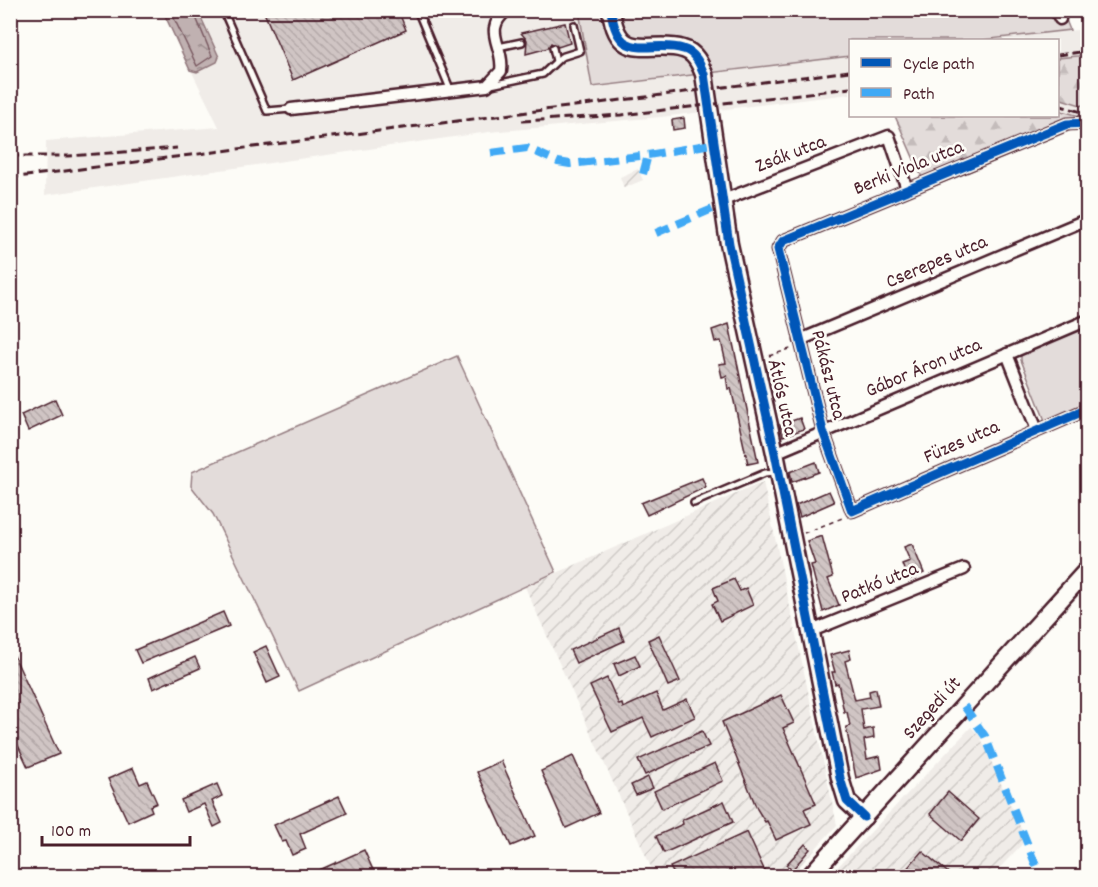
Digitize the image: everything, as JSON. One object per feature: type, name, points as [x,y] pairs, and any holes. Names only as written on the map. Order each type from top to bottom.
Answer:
[{"type":"street","points":[[291,109],[487,86],[501,71],[494,24],[507,10]]},
{"type":"street","points":[[611,10],[613,26],[622,38]]},
{"type":"street","points":[[622,10],[622,38]]},
{"type":"street","name":"Átlós utca","points":[[622,38],[639,49],[684,49],[696,59],[704,74],[721,201],[775,453],[809,632],[845,797],[864,817]]},
{"type":"street","name":"Berki Viola utca","points":[[780,244],[1067,124],[1088,123]]},
{"type":"street","name":"Zsák utca","points":[[721,201],[889,136],[907,189]]},
{"type":"street","name":"Cserepes utca","points":[[801,342],[1088,219]]},
{"type":"street","name":"Pákász utca","points":[[780,244],[778,249],[823,431],[852,511]]},
{"type":"street","name":"Gábor Áron utca","points":[[775,453],[1088,320]]},
{"type":"street","points":[[1007,354],[1037,430]]},
{"type":"street","name":"Füzes utca","points":[[852,511],[1088,409]]},
{"type":"street","name":"Patkó utca","points":[[809,632],[964,569]]},
{"type":"street","name":"Szegedi út","points":[[810,876],[1088,569]]},
{"type":"lane","points":[[223,10],[267,111],[291,109]]},
{"type":"lane","points":[[418,12],[451,91]]},
{"type":"lane","points":[[487,86],[543,74],[566,54],[580,51],[574,26]]},
{"type":"lane","points":[[498,47],[522,42]]},
{"type":"lane","points":[[553,48],[556,61]]},
{"type":"lane","points":[[694,502],[765,473],[778,471]]},
{"type":"path","points":[[754,362],[801,342]]},
{"type":"path","points":[[791,538],[850,515],[852,511]]},
{"type":"shaded area","points":[[162,11],[579,11],[592,87],[849,56],[849,94],[661,117],[489,132],[45,195],[46,141],[219,127]]},
{"type":"shaded area","points":[[1087,29],[1087,55],[1059,58],[1059,39],[992,39]]},
{"type":"shaded area","points":[[1059,98],[1087,107],[1087,118],[1059,110]]},
{"type":"shaded area","points":[[638,169],[643,180],[624,188],[620,177]]},
{"type":"shaded area","points":[[763,482],[837,825],[790,876],[655,876],[525,587]]},
{"type":"shaded area","points":[[971,727],[980,736],[1026,840],[992,876],[829,876]]},
{"type":"green space","points":[[1062,10],[1070,30],[991,39],[849,39],[849,56],[592,87],[579,11]]},
{"type":"green space","points":[[1087,55],[1087,107],[1059,98],[1059,58]]},
{"type":"green space","points":[[1059,110],[1087,118],[1088,123],[927,189],[895,117],[1059,117]]},
{"type":"green space","points":[[1087,326],[1087,405],[1046,423],[1021,360],[1021,354]]},
{"type":"green space","points":[[457,356],[556,572],[299,691],[213,514],[191,486],[192,472]]},
{"type":"water","points":[[163,11],[198,11],[219,57],[217,62],[197,72],[190,70]]},
{"type":"building","points":[[263,10],[398,10],[406,30],[293,80]]},
{"type":"building","points":[[565,23],[570,43],[558,47],[551,43],[548,48],[526,54],[527,40],[521,33]]},
{"type":"building","points":[[684,118],[685,128],[673,130],[672,120]]},
{"type":"building","points":[[729,324],[758,462],[748,464],[731,388],[728,389],[726,376],[722,377],[719,364],[726,363],[721,341],[715,342],[712,330]]},
{"type":"building","points":[[55,399],[62,415],[28,431],[21,415]]},
{"type":"building","points":[[800,418],[804,429],[783,436],[780,425]]},
{"type":"building","points":[[816,462],[819,472],[792,482],[790,472]]},
{"type":"building","points":[[702,478],[706,487],[647,515],[641,503]]},
{"type":"building","points":[[829,491],[834,502],[800,517],[796,505]]},
{"type":"building","points":[[822,536],[833,577],[828,579],[839,605],[823,612],[811,565],[815,564],[807,541]]},
{"type":"building","points":[[912,544],[924,573],[908,580],[902,564],[910,561],[904,547]]},
{"type":"building","points":[[734,579],[740,591],[746,588],[753,605],[720,621],[712,604],[718,601],[713,588]]},
{"type":"building","points":[[223,612],[229,626],[141,663],[135,650]]},
{"type":"building","points":[[619,628],[624,641],[576,663],[570,650]]},
{"type":"building","points":[[659,635],[680,681],[668,686],[648,640]]},
{"type":"building","points":[[266,646],[280,677],[267,683],[253,652]]},
{"type":"building","points":[[10,647],[59,754],[28,767],[10,728]]},
{"type":"building","points":[[849,650],[851,659],[845,661],[855,700],[870,697],[869,691],[876,689],[879,706],[861,709],[864,730],[873,728],[874,738],[864,740],[867,759],[880,756],[882,769],[856,778],[846,727],[850,726],[847,712],[844,712],[838,683],[835,684],[832,672],[835,672],[830,655]]},
{"type":"building","points":[[635,655],[640,666],[619,676],[614,664]]},
{"type":"building","points":[[195,657],[200,668],[153,689],[149,678]]},
{"type":"building","points":[[607,678],[619,705],[622,704],[623,708],[656,693],[663,710],[687,699],[695,717],[652,737],[643,718],[612,732],[590,686]]},
{"type":"building","points":[[781,695],[794,723],[783,728],[816,804],[804,809],[811,824],[776,840],[767,821],[765,822],[757,809],[722,722]]},
{"type":"building","points":[[702,731],[709,746],[645,775],[638,760]]},
{"type":"building","points":[[573,756],[599,813],[566,828],[541,771]]},
{"type":"building","points":[[501,761],[535,836],[511,846],[477,772]]},
{"type":"building","points":[[715,763],[723,781],[662,809],[654,791]]},
{"type":"building","points":[[133,768],[140,784],[147,781],[157,803],[150,806],[152,811],[128,822],[108,779]]},
{"type":"building","points":[[648,777],[653,788],[636,795],[631,785]]},
{"type":"building","points":[[217,784],[222,796],[212,801],[222,823],[214,827],[204,804],[186,812],[181,800]]},
{"type":"building","points":[[948,792],[979,819],[961,841],[930,814]]},
{"type":"building","points":[[339,796],[347,813],[300,834],[306,849],[292,855],[286,841],[282,842],[274,825]]},
{"type":"building","points":[[724,801],[733,822],[664,853],[656,836],[683,824],[682,820]]},
{"type":"building","points":[[747,832],[767,876],[675,876],[670,867]]},
{"type":"building","points":[[805,844],[810,849],[792,870],[786,865]]},
{"type":"building","points":[[364,850],[373,870],[360,876],[306,876]]},
{"type":"building","points":[[922,851],[952,876],[912,876],[905,871]]},
{"type":"railway","points":[[1059,55],[1088,51]]},
{"type":"railway","points":[[10,178],[849,71]]},
{"type":"railway","points":[[522,121],[622,115],[849,88]]},
{"type":"railway","points":[[1059,105],[1088,114]]},
{"type":"railway","points":[[10,156],[69,156],[177,148]]},
{"type":"marked path","points":[[491,153],[527,148],[558,162],[570,164],[648,155],[712,144]]},
{"type":"marked path","points":[[643,174],[648,155]]},
{"type":"marked path","points":[[656,233],[722,205]]},
{"type":"marked path","points":[[964,706],[985,736],[1040,876]]},
{"type":"cycle path","points":[[611,10],[615,27],[621,38],[628,44],[638,47],[683,49],[691,53],[704,74],[729,244],[775,453],[840,778],[847,801],[864,817]]},
{"type":"cycle path","points":[[1088,123],[1067,124],[783,241],[778,249],[823,431],[852,511],[1088,409]]}]
